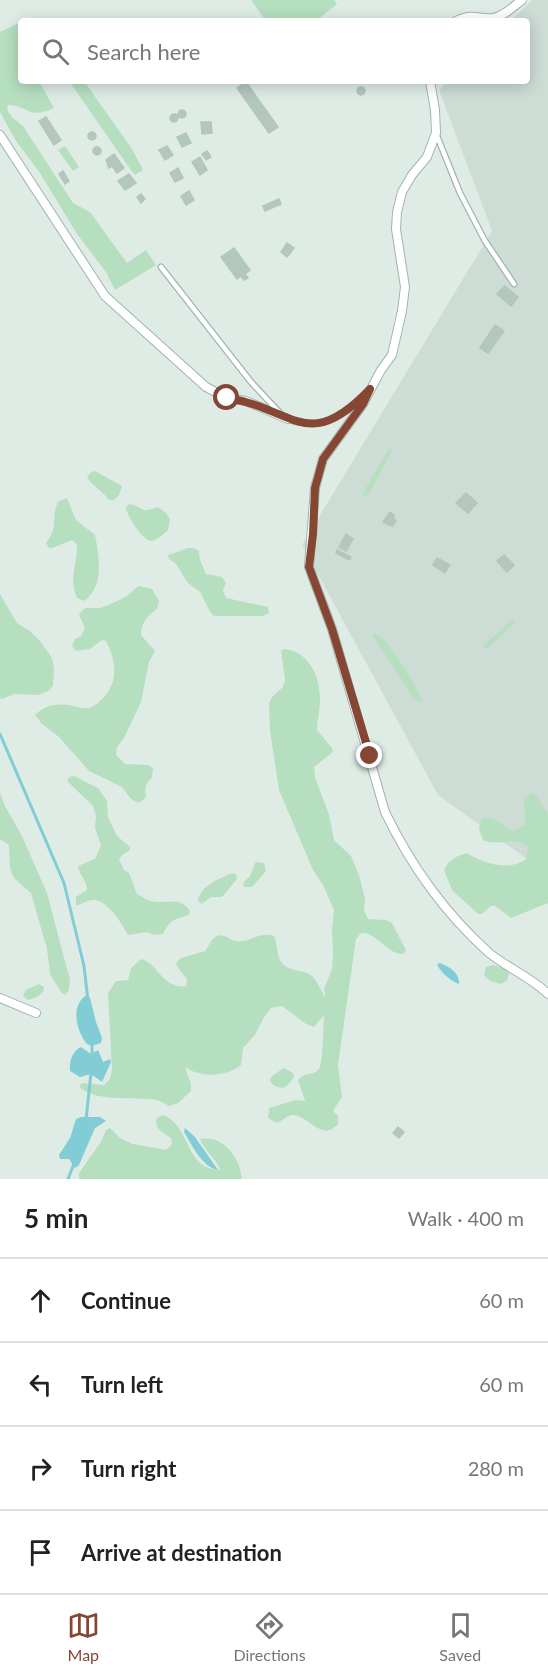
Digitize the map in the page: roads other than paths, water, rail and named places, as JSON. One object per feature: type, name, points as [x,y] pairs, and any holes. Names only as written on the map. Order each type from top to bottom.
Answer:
[{"type":"street","points":[[463,18],[470,15],[493,18],[502,15],[522,0]]},
{"type":"street","points":[[431,84],[436,133],[427,157],[402,192],[396,229],[405,287],[392,355],[363,404],[323,459],[315,488],[309,567],[332,629],[385,812],[397,837],[436,895],[469,933],[507,967],[548,994]]},
{"type":"street","points":[[0,135],[105,296],[206,387],[227,398],[246,401],[288,419]]},
{"type":"street","points":[[0,998],[36,1014]]},
{"type":"lane","points":[[436,133],[465,202],[486,241],[514,284]]},
{"type":"lane","points":[[161,267],[251,382],[288,419],[305,425],[324,423],[356,404],[370,389]]},
{"type":"water","points":[[440,963],[454,971],[459,984],[443,973],[437,964]]},
{"type":"water","points":[[85,996],[90,998],[102,1038],[101,1043],[92,1046],[83,1039],[76,1013],[80,1001]]},
{"type":"water","points":[[81,1047],[91,1054],[98,1050],[103,1062],[110,1059],[111,1062],[102,1082],[91,1074],[80,1077],[70,1071],[72,1057]]},
{"type":"water","points":[[100,1117],[106,1121],[95,1128],[79,1165],[75,1168],[69,1159],[60,1159],[59,1155],[70,1138],[76,1119]]},
{"type":"water","points":[[185,1128],[195,1137],[218,1170],[207,1165],[198,1155],[184,1132]]},
{"type":"waterway","points":[[0,734],[64,883],[84,966],[88,1001]]},
{"type":"waterway","points":[[92,1043],[92,1057]]},
{"type":"waterway","points":[[86,1120],[91,1073]]},
{"type":"waterway","points":[[68,1179],[75,1161]]}]
